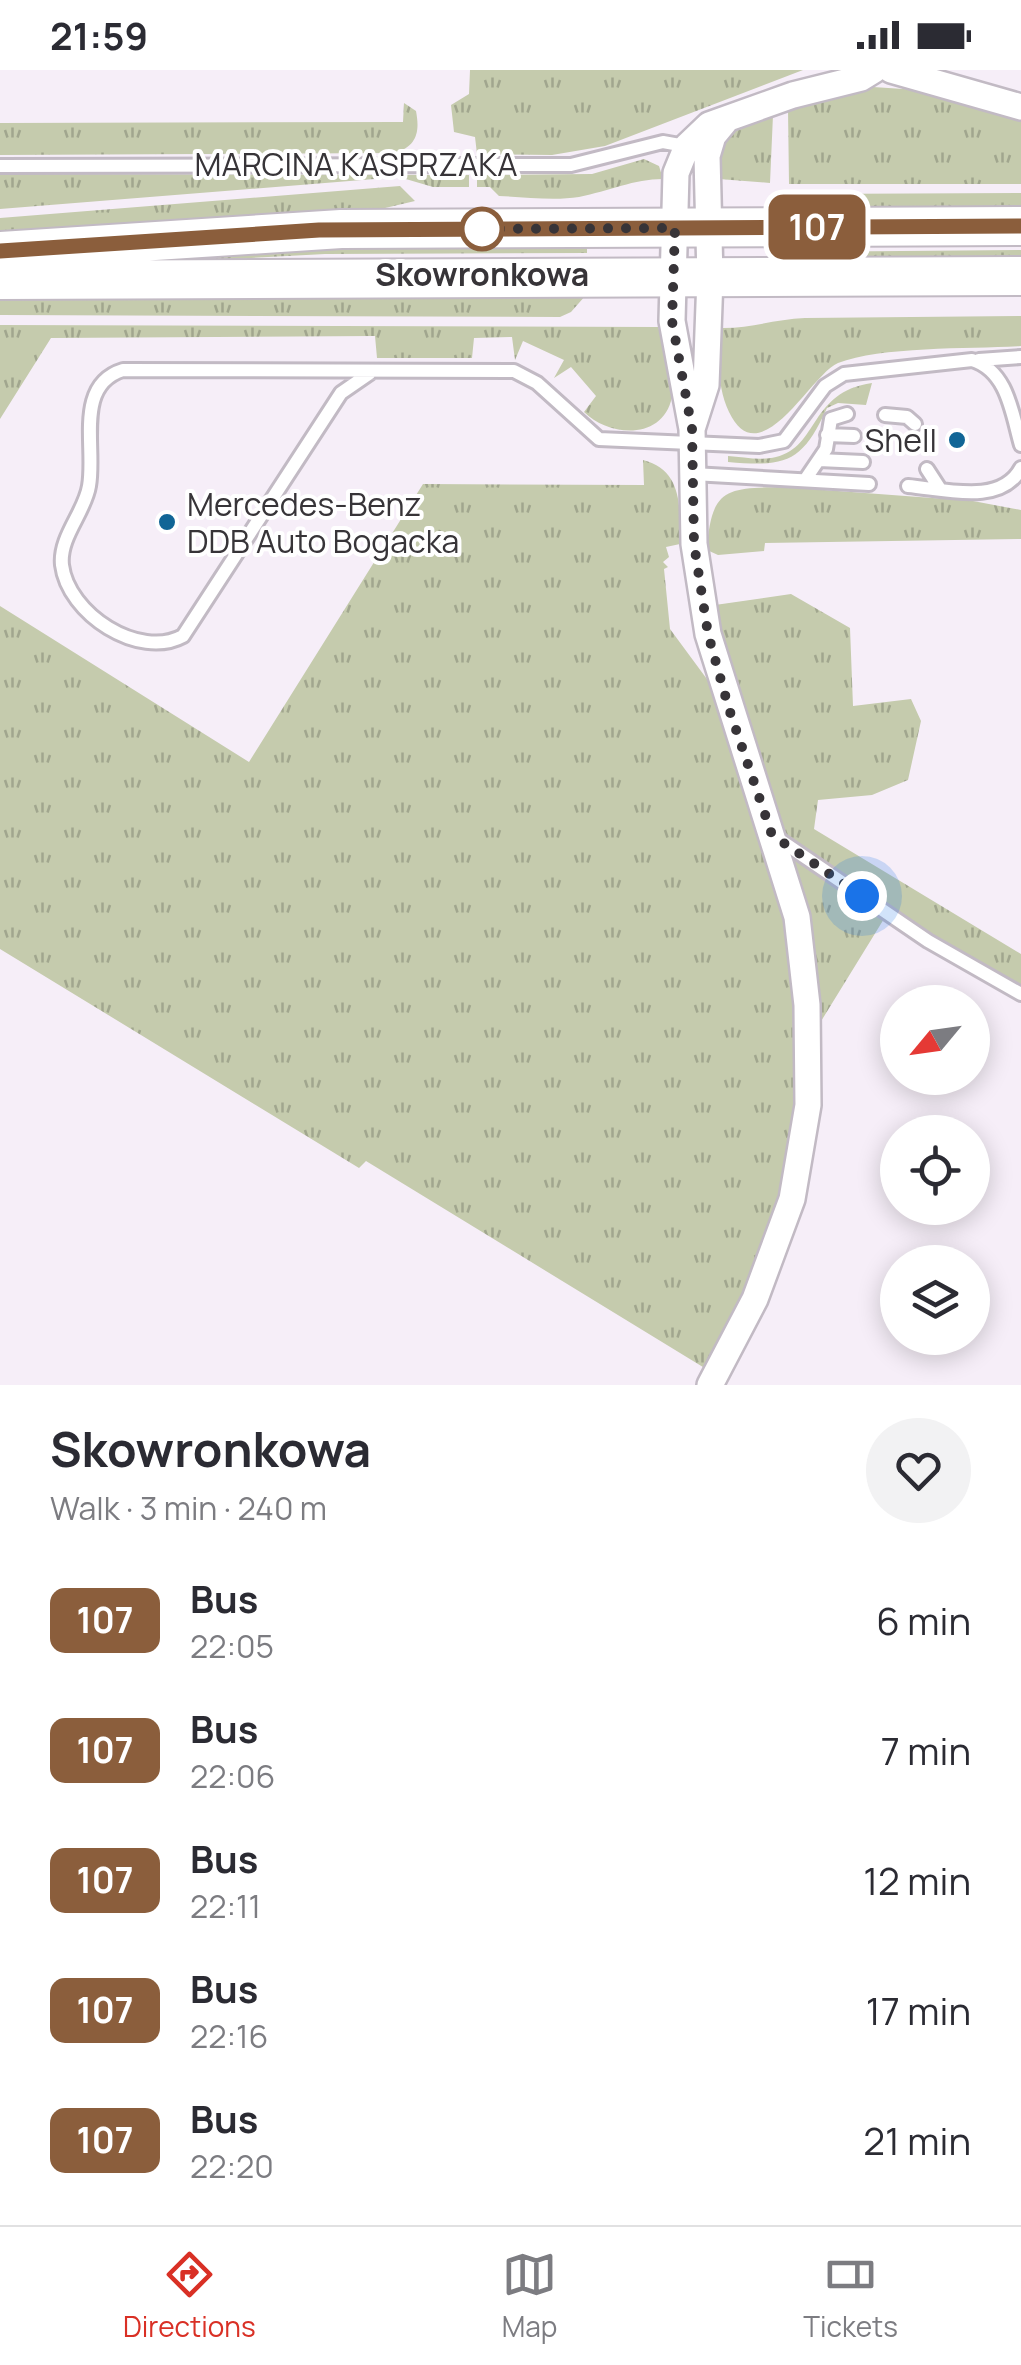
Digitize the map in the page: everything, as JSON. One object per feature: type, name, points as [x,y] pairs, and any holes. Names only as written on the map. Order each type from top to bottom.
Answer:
[{"type":"main road","name":"MARCINA KASPRZAKA","points":[[0,250],[311,230],[1021,226]]},
{"type":"main road","points":[[0,280],[1021,276]]},
{"type":"street","points":[[692,436],[706,385],[692,278],[692,228],[676,172],[730,116],[861,78],[874,70]]},
{"type":"street","points":[[891,70],[1021,106]]},
{"type":"street","points":[[692,228],[692,278],[672,321],[692,436],[694,544],[708,634],[797,918],[807,1005],[808,1105],[792,1199],[755,1300],[710,1385]]},
{"type":"lane","name":"MARCINA KASPRZAKA","points":[[0,166],[571,165],[663,142],[698,148]]},
{"type":"lane","points":[[370,373],[341,393],[307,441],[184,636],[163,644],[144,644],[114,630],[78,602],[66,581],[61,558],[89,487],[90,414],[108,377],[123,370],[521,373],[600,439],[692,436],[778,443],[790,436],[825,386],[844,374],[1021,357]]},
{"type":"lane","points":[[972,360],[991,368],[1001,381],[1021,446]]},
{"type":"lane","points":[[805,480],[819,460],[831,419],[847,414]]},
{"type":"lane","points":[[885,415],[908,417],[915,424]]},
{"type":"lane","points":[[827,435],[854,436]]},
{"type":"lane","points":[[819,460],[863,462]]},
{"type":"lane","points":[[927,468],[940,489]]},
{"type":"lane","points":[[996,492],[1013,481],[1021,468]]},
{"type":"lane","points":[[692,474],[869,484]]},
{"type":"lane","points":[[908,486],[1021,493]]},
{"type":"lane","points":[[772,835],[928,941],[1021,994]]},
{"type":"green space","points":[[470,70],[803,70],[605,146],[552,155],[477,154],[475,137],[454,132],[451,105],[469,94]]},
{"type":"green space","points":[[873,87],[919,90],[1021,118],[1021,184],[789,184],[788,110]]},
{"type":"green space","points":[[404,103],[416,111],[417,132],[408,146],[395,153],[0,155],[0,123],[403,122]]},
{"type":"green space","points":[[773,115],[770,183],[719,179],[722,151],[730,135],[746,124]]},
{"type":"green space","points":[[644,159],[659,166],[663,179],[559,199],[499,196],[490,187],[477,187],[477,175],[592,174]]},
{"type":"green space","points":[[0,174],[469,175],[469,187],[433,187],[399,177],[0,209]]},
{"type":"green space","points":[[400,186],[415,201],[368,212],[0,234],[0,218]]},
{"type":"green space","points":[[1021,193],[1021,209],[786,210],[801,194]]},
{"type":"green space","points":[[587,242],[587,253],[325,254],[84,267],[263,247]]},
{"type":"green space","points":[[1021,250],[1021,262],[786,263],[785,252]]},
{"type":"green space","points":[[0,295],[586,295],[571,312],[560,317],[0,315]]},
{"type":"green space","points":[[1021,316],[1021,346],[902,351],[838,363],[785,416],[770,428],[755,433],[741,429],[722,392],[719,359],[723,328],[805,318]]},
{"type":"green space","points":[[0,325],[658,327],[673,389],[667,411],[658,421],[647,428],[620,430],[584,412],[596,396],[571,367],[554,378],[564,360],[523,341],[515,360],[512,337],[474,338],[472,358],[377,358],[375,336],[51,338],[0,419]]},
{"type":"green space","points":[[872,383],[866,405],[838,403],[827,408],[809,440],[790,458],[764,463],[728,462],[728,456],[764,459],[790,451],[836,397]]},
{"type":"green space","points":[[643,460],[666,473],[677,493],[680,544],[666,547],[669,557],[663,562],[668,567],[664,569],[670,629],[729,709],[737,701],[715,605],[791,594],[850,628],[853,706],[911,699],[921,721],[908,780],[872,795],[818,800],[814,829],[1021,954],[1021,992],[887,914],[807,1044],[792,1199],[716,1375],[366,1161],[359,1168],[0,949],[0,606],[249,762],[423,484],[644,485]]},
{"type":"green space","points":[[784,487],[973,501],[1021,510],[1021,539],[765,543],[764,551],[718,555],[707,550],[713,514],[726,495],[748,488]]},
{"type":"bus line","name":"107","points":[[0,251],[319,230],[1021,226]]},
{"type":"place","name":"Skowronkowa","points":[[482,229]]},
{"type":"place","name":"Shell","points":[[957,440]]},
{"type":"place","name":"Mercedes-Benz DDB Auto Bogacka","points":[[167,522]]},
{"type":"route","points":[[482,229],[675,228],[672,321],[684,405],[692,429],[694,544],[708,634],[772,835],[862,896]]}]
